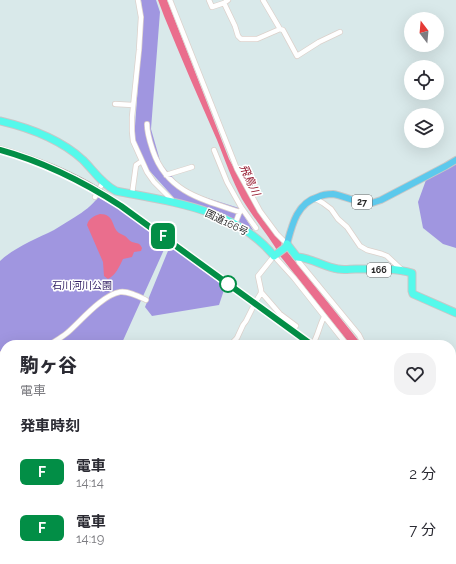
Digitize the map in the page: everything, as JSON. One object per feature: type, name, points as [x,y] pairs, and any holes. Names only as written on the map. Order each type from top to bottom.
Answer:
[{"type":"highway","name":"国道166号","points":[[0,121],[16,125],[60,142],[84,162],[109,188],[116,192],[175,203],[210,212],[235,224],[256,237],[276,255]]},
{"type":"highway","points":[[276,255],[286,245],[297,257]]},
{"type":"highway","name":"166","points":[[297,257],[308,259],[336,269],[404,271],[412,273],[413,294],[456,313]]},
{"type":"main road","name":"27","points":[[286,245],[300,209],[309,200],[332,194],[371,203],[381,200],[456,160]]},
{"type":"street","points":[[138,0],[141,17],[133,105],[133,141],[147,172],[154,182],[175,203]]},
{"type":"street","points":[[170,0],[237,169],[260,211],[286,245]]},
{"type":"street","points":[[209,0],[212,7],[226,1],[236,26],[238,36],[241,39],[257,39],[280,28]]},
{"type":"street","points":[[264,0],[297,56],[319,42],[340,32]]},
{"type":"street","points":[[115,104],[133,105]]},
{"type":"street","points":[[148,124],[147,131],[156,160],[166,175],[180,188],[187,193],[204,200],[241,210]]},
{"type":"street","points":[[214,150],[227,182],[241,210],[256,228]]},
{"type":"street","points":[[132,194],[136,165],[142,161]]},
{"type":"street","points":[[166,175],[188,167]]},
{"type":"street","points":[[95,197],[103,182]]},
{"type":"street","points":[[314,198],[323,203],[348,227],[360,246],[367,250],[387,256],[404,271]]},
{"type":"street","points":[[235,224],[241,210]]},
{"type":"street","points":[[296,326],[280,314],[261,292],[258,276],[276,255],[343,340]]},
{"type":"street","points":[[297,257],[299,262],[359,335],[361,340]]},
{"type":"street","points":[[57,340],[65,335],[99,303],[112,294],[121,292],[130,293],[146,300]]},
{"type":"street","points":[[235,340],[261,292]]},
{"type":"street","points":[[315,340],[324,317]]},
{"type":"green space","points":[[141,0],[156,0],[160,12],[151,129],[161,164],[185,191],[239,208],[253,230],[252,231],[176,200],[147,168],[134,140],[143,16]]},
{"type":"green space","points":[[456,164],[456,248],[443,244],[423,228],[418,202],[426,180]]},
{"type":"green space","name":"石川河川公園","points":[[98,197],[127,213],[167,243],[123,340],[0,340],[0,261],[19,247],[54,230],[78,215],[91,206]]},
{"type":"green space","points":[[170,246],[225,287],[219,305],[152,316],[145,307]]},
{"type":"shaded area","points":[[158,0],[167,0],[229,159],[263,220],[358,340],[347,340],[281,257],[242,199]]},
{"type":"shaded area","points":[[100,214],[108,216],[119,233],[131,241],[139,244],[142,248],[141,251],[134,252],[132,257],[123,259],[119,268],[108,279],[104,276],[103,262],[87,225],[92,218]]},
{"type":"railway","points":[[0,147],[52,165],[101,190],[159,230],[308,340]]},
{"type":"train","name":"F","points":[[0,150],[55,169],[98,191],[121,206],[305,340]]},
{"type":"water label","name":"飛鳥川","points":[[250,180]]}]
